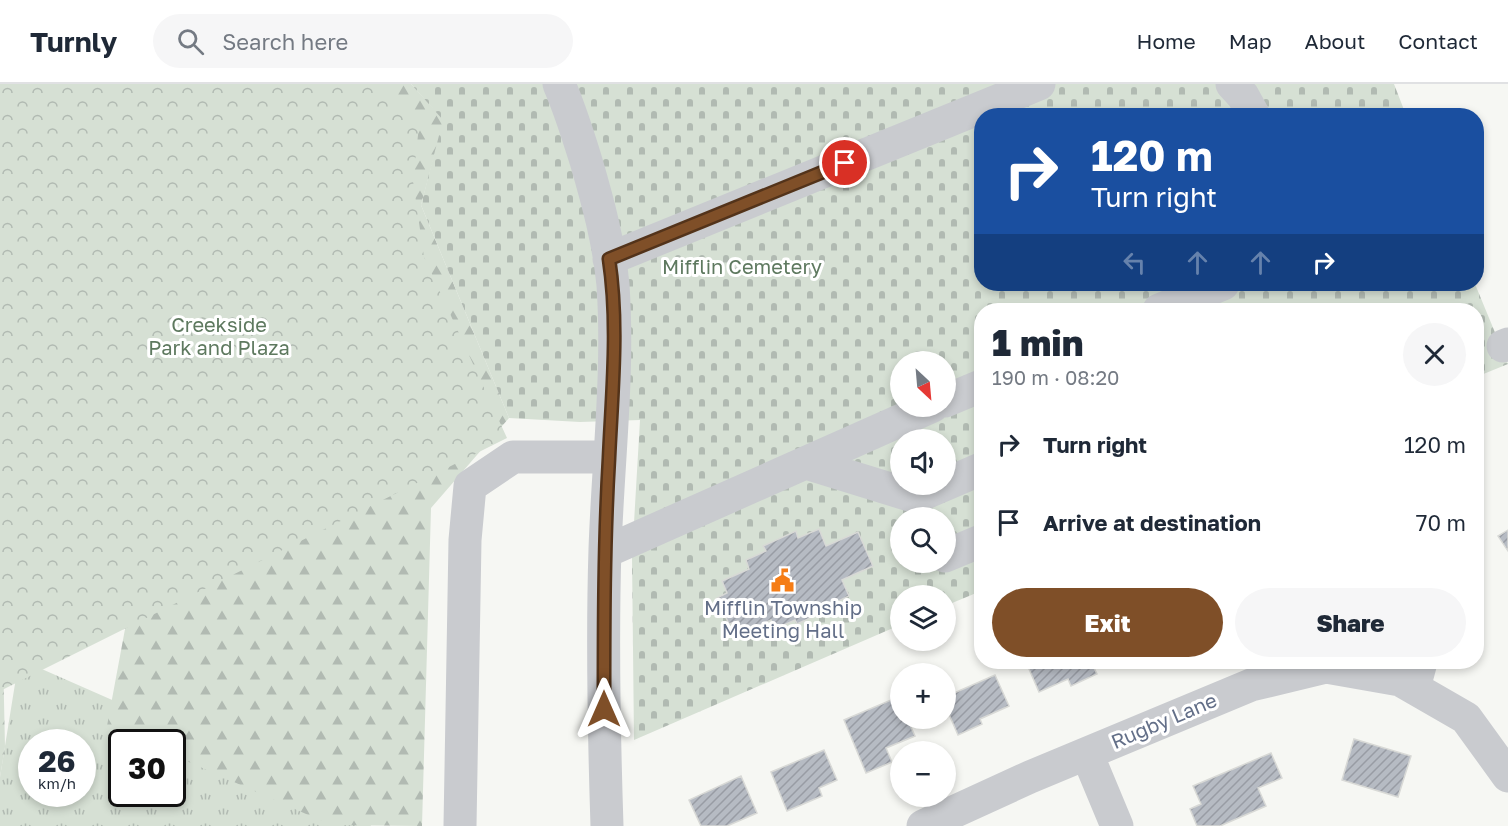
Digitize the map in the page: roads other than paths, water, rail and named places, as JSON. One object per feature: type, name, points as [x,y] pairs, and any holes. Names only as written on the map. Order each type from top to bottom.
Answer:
[{"type":"street","points":[[559,84],[569,108],[603,218],[613,285],[614,397],[605,552],[604,731],[607,826]]},
{"type":"street","points":[[1232,84],[1250,108]]},
{"type":"street","points":[[609,259],[1023,87]]},
{"type":"street","points":[[1176,303],[1206,291]]},
{"type":"street","points":[[956,396],[974,389]]},
{"type":"street","points":[[605,552],[908,417]]},
{"type":"street","points":[[460,826],[465,540],[470,486],[513,457],[609,457]]},
{"type":"street","points":[[806,463],[921,507],[974,473]]},
{"type":"street","points":[[956,551],[974,543]]},
{"type":"street","name":"Rugby Lane","points":[[923,826],[1251,685],[1318,669]]},
{"type":"street","name":"Rugby Lane","points":[[1337,669],[1400,680],[1418,675],[1466,718],[1508,776]]},
{"type":"street","points":[[1086,754],[1117,826]]},
{"type":"place","name":"Mifflin Township Meeting Hall","points":[[783,581]]},
{"type":"park label","name":"Mifflin Cemetery","points":[[742,267]]},
{"type":"park label","name":"Creekside Park and Plaza","points":[[219,336]]}]
